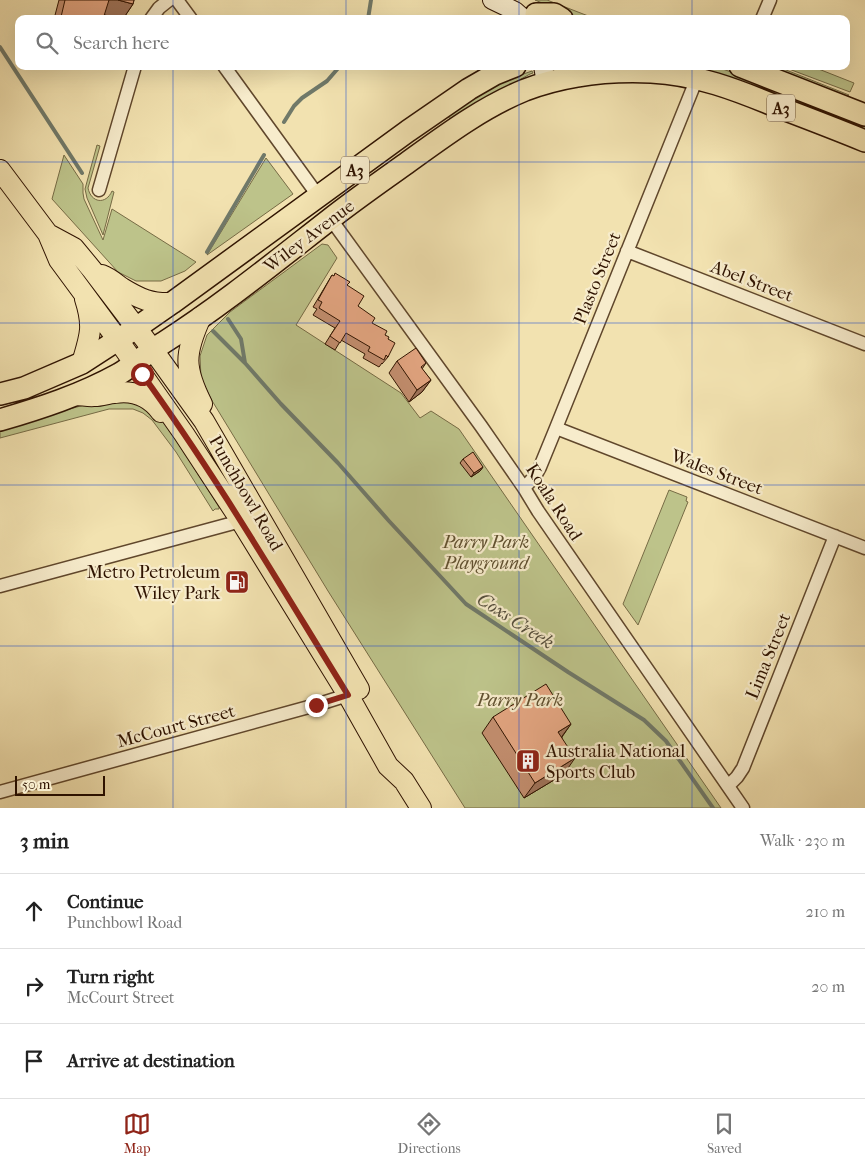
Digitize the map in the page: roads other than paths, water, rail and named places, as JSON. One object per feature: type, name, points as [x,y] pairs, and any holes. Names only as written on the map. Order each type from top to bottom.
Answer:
[{"type":"highway","name":"Wiley Avenue","points":[[136,328],[469,88],[505,70]]},
{"type":"highway","name":"A3","points":[[750,70],[865,114]]},
{"type":"highway","name":"A3","points":[[551,74],[651,72],[697,78],[752,96],[865,141]]},
{"type":"highway","name":"Wiley Avenue","points":[[152,350],[201,317],[290,251],[330,218],[470,118],[526,90],[551,74]]},
{"type":"highway","name":"A3","points":[[0,394],[24,388],[82,363],[136,328]]},
{"type":"highway","name":"A3","points":[[0,420],[75,395],[121,373],[152,350]]},
{"type":"main road","points":[[492,0],[527,15]]},
{"type":"main road","points":[[517,0],[525,5],[532,15]]},
{"type":"main road","name":"Punchbowl Road","points":[[1,172],[48,234],[59,260],[184,434],[398,758],[404,781],[422,808]]},
{"type":"main road","name":"Punchbowl Road","points":[[48,234],[74,248],[136,328],[204,421],[354,693]]},
{"type":"main road","points":[[93,271],[110,278],[144,300],[160,304],[172,303]]},
{"type":"main road","points":[[82,363],[90,334],[90,316],[83,293]]},
{"type":"main road","points":[[201,317],[190,342],[188,362],[193,387],[203,406],[204,421]]},
{"type":"main road","points":[[75,395],[96,396],[124,392],[144,396],[154,404],[168,422],[184,434]]},
{"type":"street","points":[[154,15],[168,0]]},
{"type":"street","points":[[178,0],[188,15]]},
{"type":"street","points":[[764,15],[770,0]]},
{"type":"street","points":[[100,190],[134,70]]},
{"type":"street","points":[[227,70],[318,197]]},
{"type":"street","name":"Plasto Street","points":[[524,488],[540,467],[697,78]]},
{"type":"street","name":"Koala Road","points":[[330,218],[437,364],[524,488],[743,808]]},
{"type":"street","name":"Abel Street","points":[[627,251],[865,344]]},
{"type":"street","name":"Wales Street","points":[[556,428],[865,548]]},
{"type":"street","points":[[0,586],[241,521]]},
{"type":"street","name":"Lima Street","points":[[728,786],[743,768],[835,536]]},
{"type":"street","name":"McCourt Street","points":[[0,792],[354,693]]},
{"type":"waterway","points":[[369,15],[371,0]]},
{"type":"waterway","name":"Coxs Creek","points":[[0,47],[82,173]]},
{"type":"waterway","points":[[284,122],[294,106],[302,98],[327,81],[337,70]]},
{"type":"waterway","points":[[207,252],[264,155]]},
{"type":"waterway","points":[[228,319],[241,339],[245,363]]},
{"type":"waterway","name":"Coxs Creek","points":[[213,331],[338,463],[466,604],[644,720],[666,741],[713,808]]},
{"type":"place","name":"Metro Petroleum Wiley Park","points":[[237,582]]},
{"type":"place","name":"Australia National Sports Club","points":[[528,761]]},
{"type":"park label","name":"Parry Park Playground","points":[[486,552]]},
{"type":"park label","name":"Parry Park","points":[[520,700]]}]
